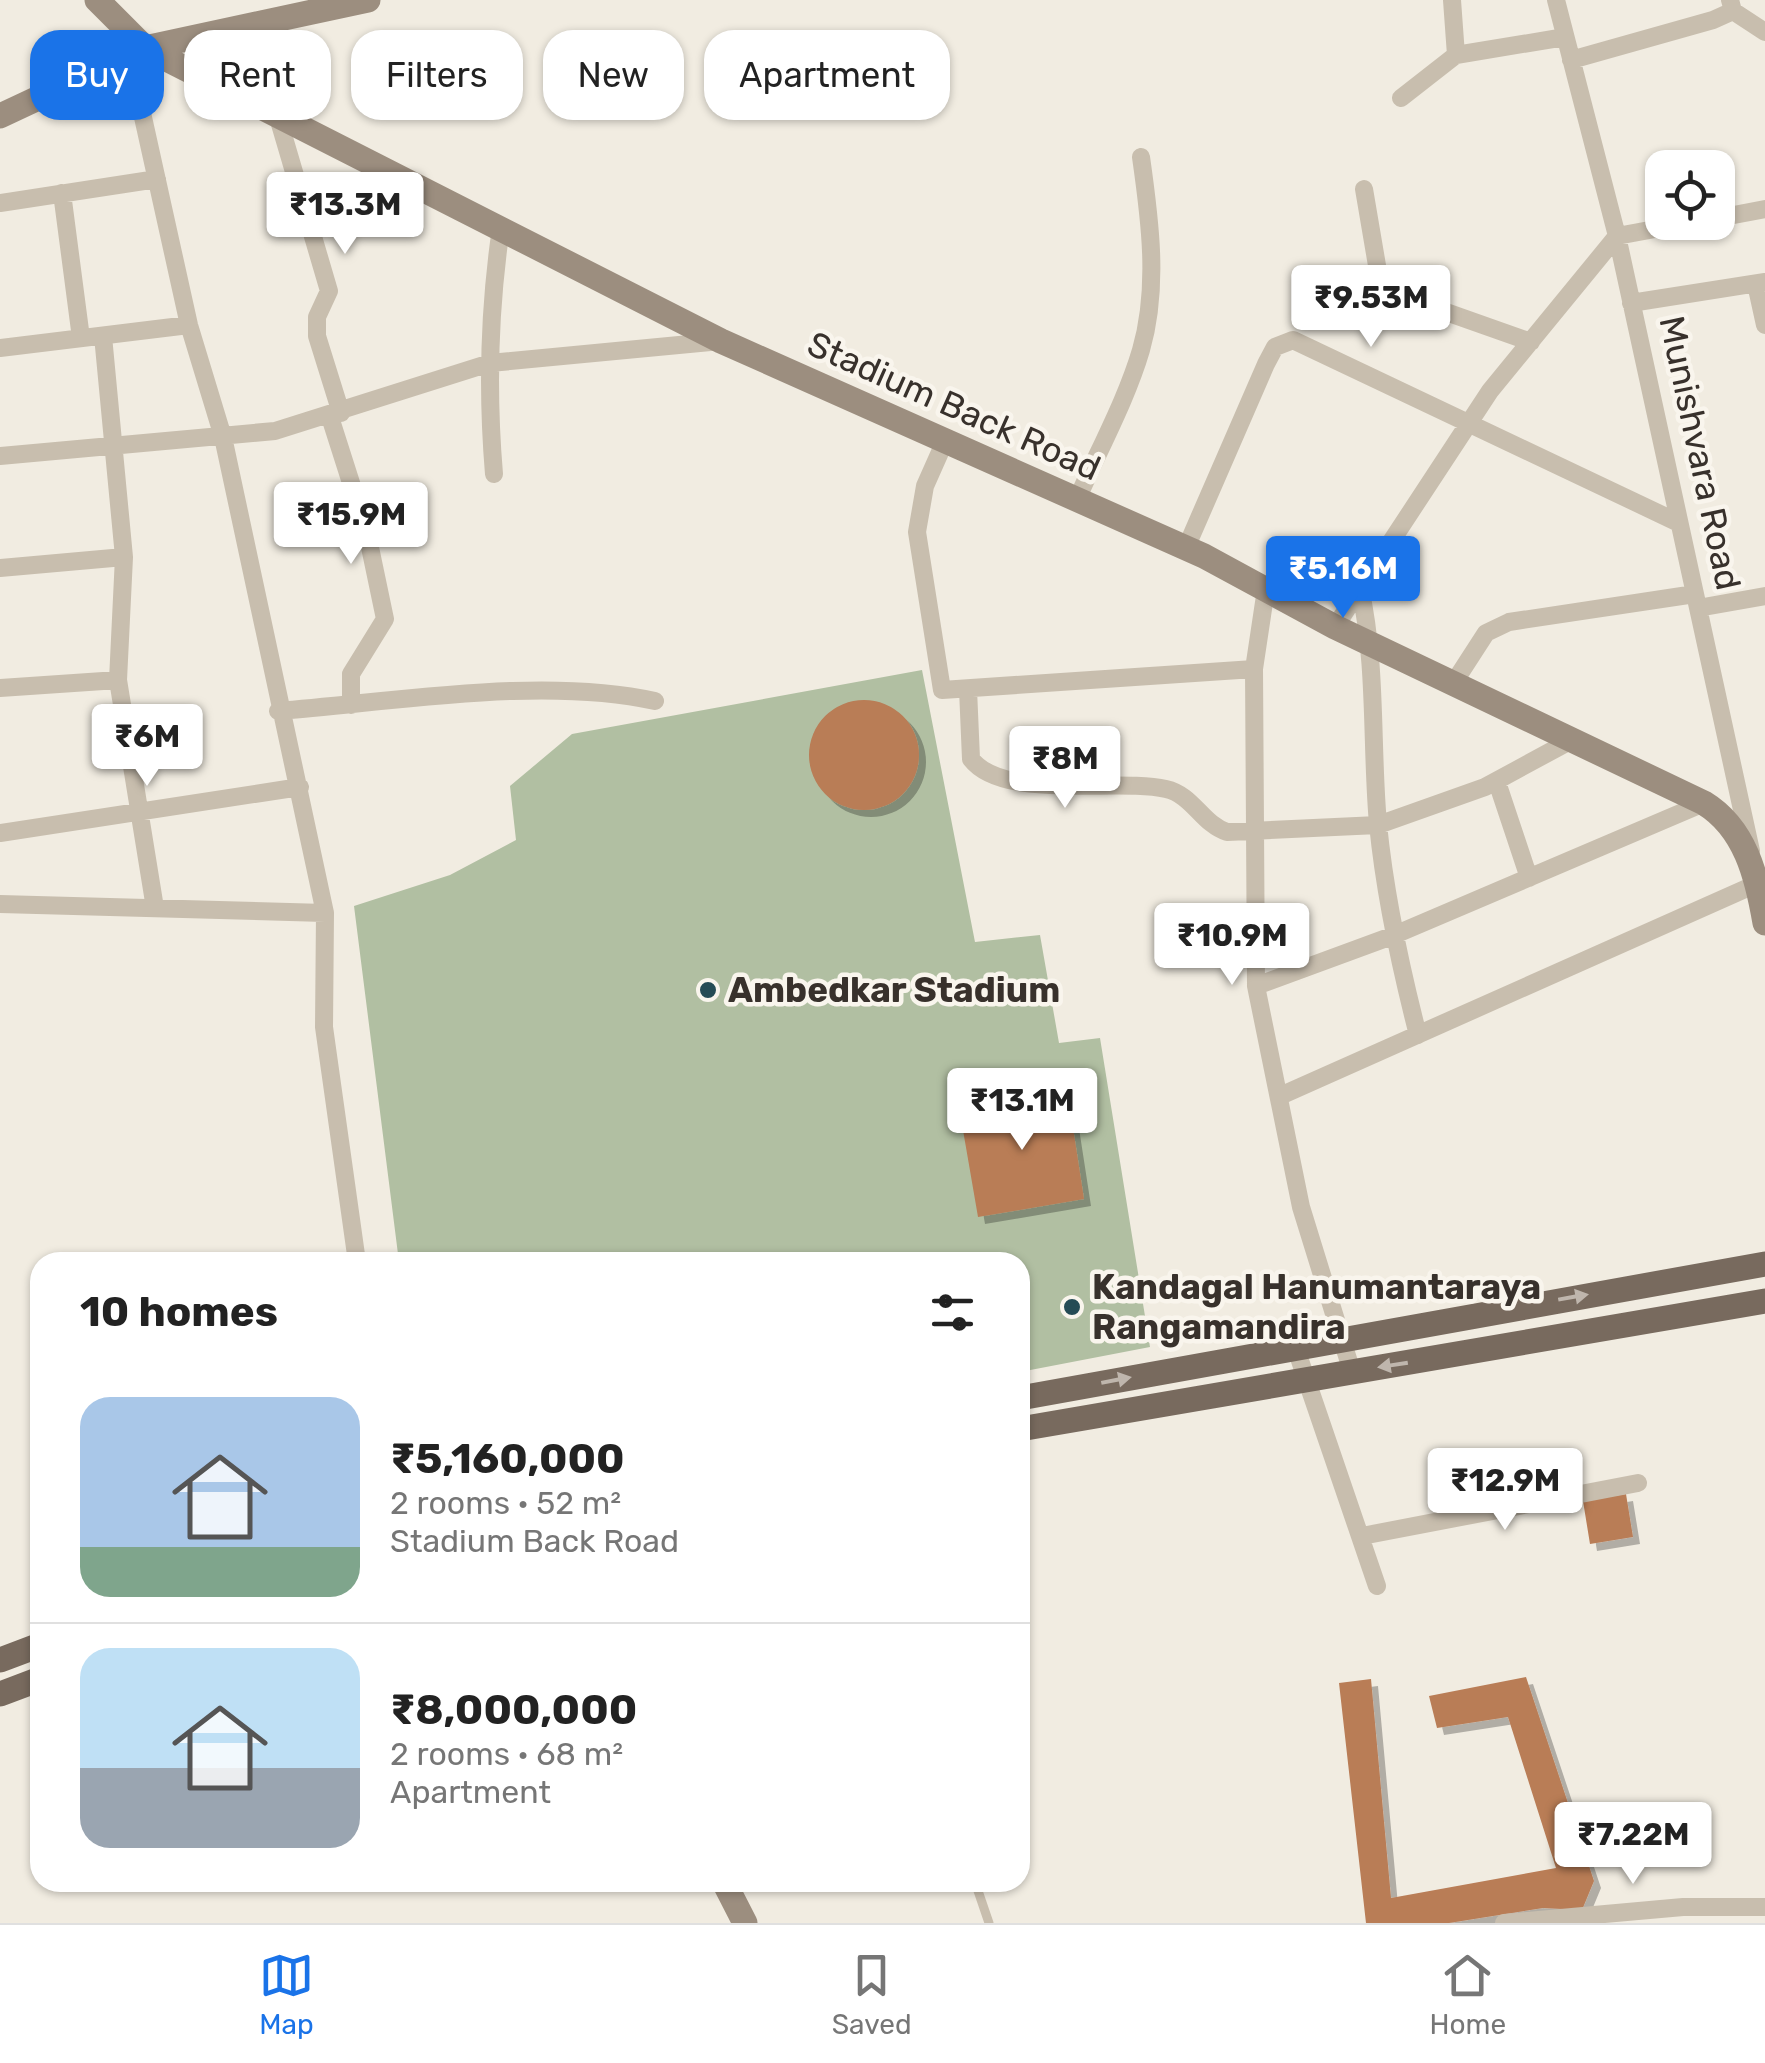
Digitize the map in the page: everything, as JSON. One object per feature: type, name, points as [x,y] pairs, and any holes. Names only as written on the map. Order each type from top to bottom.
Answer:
[{"type":"main road","points":[[1030,1396],[1765,1264]]},
{"type":"main road","points":[[1030,1427],[1765,1301]]},
{"type":"main road","points":[[0,1660],[30,1649]]},
{"type":"main road","points":[[0,1694],[30,1683]]},
{"type":"street","name":"Stadium Back Road","points":[[97,0],[121,30]]},
{"type":"street","points":[[164,45],[368,0]]},
{"type":"street","points":[[1452,0],[1456,54]]},
{"type":"street","name":"Munishvara Road","points":[[1556,0],[1617,236],[1761,881],[1765,923]]},
{"type":"street","points":[[1571,60],[1732,6],[1765,32]]},
{"type":"street","points":[[1401,98],[1456,54],[1565,37]]},
{"type":"street","points":[[0,116],[30,102]]},
{"type":"street","points":[[148,120],[189,325],[222,438],[278,711],[300,787],[325,913],[324,1027],[356,1252]]},
{"type":"street","points":[[279,120],[329,290],[317,318],[317,336],[385,619],[351,674],[351,706]]},
{"type":"street","name":"Stadium Back Road","points":[[289,120],[721,341],[1186,548],[1335,628],[1568,742],[1704,802],[1729,818],[1761,881]]},
{"type":"street","points":[[1077,500],[1140,352],[1148,322],[1150,216],[1140,157]]},
{"type":"street","points":[[0,203],[157,179]]},
{"type":"street","points":[[1364,190],[1381,289],[1530,342]]},
{"type":"street","points":[[62,194],[81,338]]},
{"type":"street","points":[[1735,215],[1765,209]]},
{"type":"street","points":[[494,474],[491,298],[501,228]]},
{"type":"street","points":[[1335,628],[1467,424],[1530,342],[1617,236],[1645,231]]},
{"type":"street","points":[[1631,303],[1760,283],[1765,325]]},
{"type":"street","points":[[0,348],[189,325]]},
{"type":"street","points":[[103,336],[124,557],[118,680],[155,908]]},
{"type":"street","points":[[0,456],[222,438],[335,415],[490,363],[721,341]]},
{"type":"street","points":[[1186,548],[1266,364],[1275,347],[1284,342],[1302,342],[1680,523]]},
{"type":"street","points":[[946,441],[924,486],[918,532],[938,684],[948,691],[1254,669]]},
{"type":"street","points":[[0,568],[124,557]]},
{"type":"street","points":[[1360,588],[1372,643],[1378,825],[1392,936],[1418,1034]]},
{"type":"street","points":[[1266,590],[1254,669],[1256,986],[1301,1206],[1352,1372]]},
{"type":"street","points":[[1453,684],[1486,633],[1509,622],[1765,596]]},
{"type":"street","points":[[0,688],[118,680]]},
{"type":"street","points":[[968,689],[971,759],[978,768],[1066,788],[1166,789],[1189,800],[1212,827],[1227,832],[1378,825],[1497,782],[1568,742]]},
{"type":"street","points":[[278,711],[608,691],[655,701]]},
{"type":"street","points":[[1497,782],[1530,878]]},
{"type":"street","points":[[0,832],[138,815],[300,787]]},
{"type":"street","points":[[1655,824],[1674,789]]},
{"type":"street","points":[[1256,986],[1392,936],[1704,802]]},
{"type":"street","points":[[1280,1096],[1761,881]]},
{"type":"street","points":[[0,904],[325,913]]},
{"type":"street","points":[[1296,1346],[1377,1586]]},
{"type":"street","points":[[1362,1536],[1638,1483]]},
{"type":"street","points":[[729,1892],[746,1923]]},
{"type":"street","points":[[1504,1923],[1686,1915],[1765,1907]]},
{"type":"lane","points":[[978,1892],[989,1923]]},
{"type":"green space","name":"Ambedkar Stadium","points":[[922,670],[975,942],[1040,935],[1059,1043],[1100,1038],[1150,1347],[1030,1370],[1030,1252],[398,1252],[354,906],[450,875],[516,840],[510,786],[572,734]]},
{"type":"building","points":[[864,700],[885,704],[903,716],[915,734],[919,755],[915,776],[903,794],[885,806],[864,810],[843,806],[825,794],[813,776],[809,755],[813,734],[825,716],[843,704]]},
{"type":"building","points":[[1067,1089],[1084,1199],[978,1217],[959,1107]]},
{"type":"building","points":[[1626,1494],[1633,1537],[1590,1544],[1583,1501]]},
{"type":"building","points":[[1526,1677],[1594,1881],[1582,1910],[1543,1908],[1449,1923],[1366,1923],[1339,1683],[1371,1679],[1391,1898],[1556,1868],[1508,1717],[1437,1728],[1429,1696]]},
{"type":"place","name":"Ambedkar Stadium","points":[[708,990]]},
{"type":"place","name":"Kandagal Hanumantaraya Rangamandira","points":[[1072,1307]]}]
